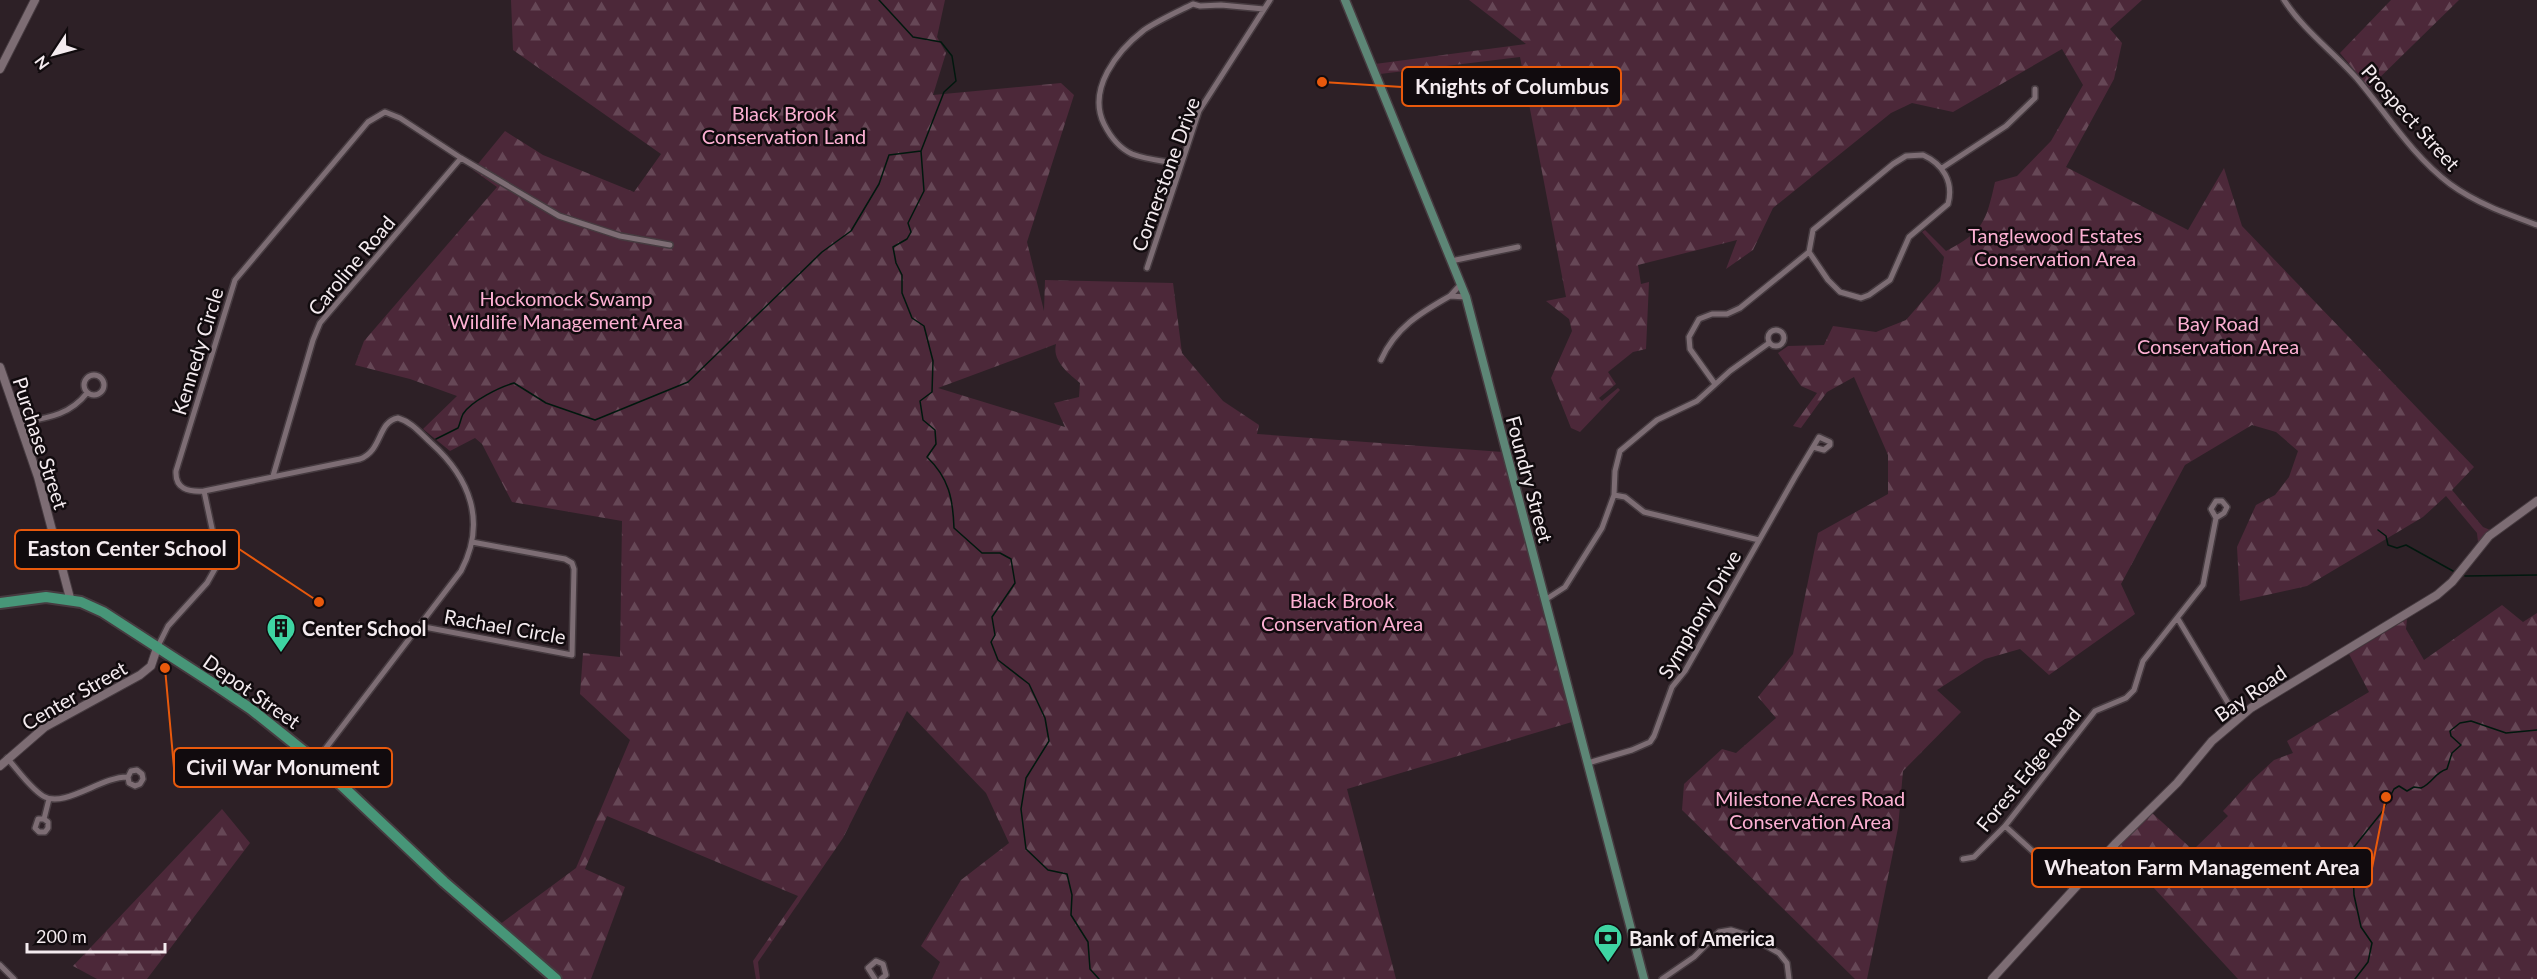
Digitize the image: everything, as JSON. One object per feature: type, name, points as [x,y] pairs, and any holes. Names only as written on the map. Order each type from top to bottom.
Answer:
[{"type":"highway","name":"Depot Street","points":[[0,601],[36,597],[70,598],[103,612],[251,709],[316,760],[444,882],[556,979]]},
{"type":"main road","points":[[0,69],[35,0]]},
{"type":"main road","name":"Foundry Street","points":[[1345,0],[1466,297],[1644,979]]},
{"type":"main road","name":"Purchase Street","points":[[0,367],[38,477],[70,598]]},
{"type":"main road","name":"Bay Road","points":[[1992,979],[2116,843],[2177,783],[2212,741],[2237,718],[2442,592],[2489,536],[2537,501]]},
{"type":"main road","name":"Center Street","points":[[0,766],[45,727],[140,675],[151,666],[157,648]]},
{"type":"street","points":[[1181,164],[1139,156],[1124,150],[1104,125],[1099,100],[1104,78],[1124,50],[1145,30],[1200,0]]},
{"type":"street","name":"Cornerstone Drive","points":[[1147,268],[1202,106],[1270,0]]},
{"type":"street","name":"Prospect Street","points":[[2284,0],[2360,82],[2408,143],[2446,181],[2492,208],[2537,225]]},
{"type":"street","points":[[1193,4],[1200,6],[1238,3],[1264,9]]},
{"type":"street","points":[[1942,168],[2006,126],[2035,98],[2036,89]]},
{"type":"street","name":"Kennedy Circle","points":[[472,542],[471,504],[459,474],[442,453],[410,424],[400,419],[393,419],[383,430],[372,452],[364,458],[204,491],[193,492],[182,489],[176,480],[176,471],[230,292],[238,276],[368,122],[379,114],[392,113],[461,158],[559,216],[620,236],[670,245]]},
{"type":"street","points":[[1923,154],[1942,168],[1950,184],[1948,204],[1909,237],[1890,280],[1869,295],[1861,298],[1840,292],[1809,252],[1811,234],[1815,226],[1906,156],[1923,154]]},
{"type":"street","name":"Caroline Road","points":[[273,476],[318,327],[461,158]]},
{"type":"street","points":[[1451,261],[1518,248]]},
{"type":"street","points":[[1714,384],[1690,349],[1689,337],[1692,328],[1699,319],[1707,315],[1727,314],[1740,308],[1809,252]]},
{"type":"street","points":[[1381,360],[1388,344],[1400,330],[1420,314],[1450,296],[1461,284]]},
{"type":"street","points":[[1450,296],[1466,297]]},
{"type":"street","points":[[1545,600],[1565,587],[1602,528],[1614,495],[1615,471],[1620,451],[1657,420],[1697,401],[1711,390],[1714,384],[1769,343]]},
{"type":"street","points":[[19,423],[69,411],[87,393]]},
{"type":"street","name":"Symphony Drive","points":[[1588,763],[1642,747],[1654,736],[1672,687],[1685,671],[1813,447]]},
{"type":"street","points":[[157,648],[168,626],[207,583],[216,567],[217,552],[204,491]]},
{"type":"street","points":[[1614,495],[1625,497],[1644,512],[1759,540]]},
{"type":"street","name":"Forest Edge Road","points":[[1963,859],[1974,857],[2006,826],[2095,711],[2126,698],[2134,690],[2143,661],[2203,585],[2216,518]]},
{"type":"street","points":[[316,760],[457,578],[472,542]]},
{"type":"street","name":"Rachael Circle","points":[[419,626],[572,655],[572,563],[472,542]]},
{"type":"street","points":[[2178,619],[2237,718]]},
{"type":"street","points":[[7,758],[38,792],[49,799],[61,799],[112,778],[128,777]]},
{"type":"street","points":[[44,819],[49,799]]},
{"type":"street","points":[[2006,826],[2074,890]]},
{"type":"street","points":[[1662,979],[1694,957],[1719,932],[1731,930],[1747,935],[1779,953],[1787,963],[1789,979]]},
{"type":"street","points":[[875,979],[868,968],[876,961],[881,962],[885,968],[886,975],[881,979]]},
{"type":"street","points":[[0,965],[14,979]]},
{"type":"green space","points":[[511,0],[945,0],[937,37],[946,53],[933,95],[1061,83],[1074,95],[1027,242],[1044,311],[1045,280],[1173,283],[1182,353],[1223,401],[1259,425],[1257,434],[1503,452],[1572,722],[1347,789],[1396,979],[932,979],[940,962],[921,946],[961,880],[1009,843],[986,793],[907,711],[843,838],[758,962],[760,979],[756,979],[753,961],[798,896],[607,816],[585,869],[625,887],[591,979],[563,979],[499,925],[576,868],[630,740],[580,694],[583,653],[620,657],[622,521],[512,502],[482,444],[475,438],[450,451],[423,429],[457,396],[410,379],[355,365],[364,341],[497,187],[473,170],[505,131],[543,155],[634,192],[661,154],[513,50]],"holes":[[[1056,344],[1055,350],[1062,366],[1080,383],[1079,397],[1054,403],[1065,427],[938,388]]]},
{"type":"green space","points":[[1469,0],[2142,0],[2110,29],[2122,43],[2114,79],[2066,167],[2188,230],[2224,168],[2242,226],[2474,467],[2452,490],[2483,527],[2490,530],[2478,542],[2477,533],[2446,496],[2423,517],[2307,586],[2240,601],[2237,547],[2256,505],[2275,495],[2289,477],[2298,451],[2276,432],[2252,425],[2185,465],[2121,584],[2135,614],[2049,675],[2020,649],[1985,659],[1937,690],[1961,712],[1903,771],[1898,828],[1867,979],[1855,979],[1682,810],[1684,784],[1722,749],[1736,753],[1776,718],[1758,697],[1793,654],[1818,533],[1888,494],[1888,455],[1854,377],[1827,392],[1801,428],[1793,426],[1817,393],[1801,386],[1778,353],[1788,346],[1824,345],[1833,326],[1876,332],[1906,320],[1940,281],[1944,257],[1922,232],[1925,230],[1946,251],[1968,238],[1985,216],[1995,182],[2017,176],[2051,141],[2083,85],[2062,49],[1953,112],[1912,103],[1891,113],[1773,208],[1753,250],[1726,269],[1737,240],[1638,265],[1641,284],[1649,282],[1646,349],[1633,352],[1608,372],[1616,384],[1599,398],[1602,401],[1618,388],[1620,390],[1580,432],[1571,428],[1551,378],[1572,331],[1569,319],[1546,301],[1566,297],[1520,57],[1380,74],[1375,64],[1526,44]]},
{"type":"green space","points":[[2391,0],[2459,0],[2369,88],[2340,53]]},
{"type":"green space","points":[[2502,605],[2523,622],[2537,613],[2537,979],[2238,979],[2117,848],[2152,813],[2193,850],[2228,816],[2223,811],[2249,783],[2274,760],[2293,753],[2287,741],[2369,692],[2349,654],[2407,619],[2406,629],[2424,660]]},
{"type":"green space","points":[[222,809],[250,843],[147,979],[97,979],[73,966]]},
{"type":"waterway","points":[[879,0],[913,37],[941,42],[952,56],[956,81],[944,92],[921,151],[924,191],[908,223],[911,232],[907,239],[893,247],[896,263],[902,275],[902,293],[912,318],[924,326],[933,361],[932,392],[920,401],[923,420],[935,430],[936,444],[927,457],[945,481],[954,528],[982,553],[1000,553],[1011,559],[1015,583],[992,617],[995,635],[991,642],[998,660],[1029,684],[1045,718],[1049,741],[1026,778],[1021,809],[1026,849],[1048,870],[1067,874],[1072,895],[1071,915],[1088,942],[1090,969],[1099,979]]},
{"type":"waterway","points":[[436,439],[458,428],[463,414],[472,404],[514,383],[546,403],[595,420],[688,382],[822,252],[851,231],[879,184],[889,155],[921,151]]},
{"type":"waterway","points":[[2378,530],[2386,536],[2388,545],[2397,548],[2406,545],[2453,571]]},
{"type":"waterway","points":[[2465,576],[2537,575]]},
{"type":"waterway","points":[[2355,979],[2368,962],[2372,943],[2361,927],[2354,895],[2353,871],[2347,862],[2354,847],[2382,812],[2394,789],[2399,786],[2407,791],[2414,787],[2421,788],[2447,769],[2452,753],[2461,745],[2451,736],[2450,731],[2460,723],[2471,721],[2506,733],[2537,730]]},
{"type":"place","name":"Knights of Columbus","points":[[1322,82]]},
{"type":"place","name":"Easton Center School","points":[[319,602]]},
{"type":"place","name":"Center School","points":[[281,654]]},
{"type":"place","name":"Civil War Monument","points":[[165,668]]},
{"type":"place","name":"Wheaton Farm Management Area","points":[[2386,797]]},
{"type":"place","name":"Bank of America","points":[[1608,964]]},
{"type":"park label","name":"Black Brook Conservation Land","points":[[784,124]]},
{"type":"park label","name":"Tanglewood Estates Conservation Area","points":[[2055,246]]},
{"type":"park label","name":"Hockomock Swamp Wildlife Management Area","points":[[566,310]]},
{"type":"park label","name":"Bay Road Conservation Area","points":[[2218,334]]},
{"type":"park label","name":"Black Brook Conservation Area","points":[[1342,612]]},
{"type":"park label","name":"Milestone Acres Road Conservation Area","points":[[1810,810]]}]
